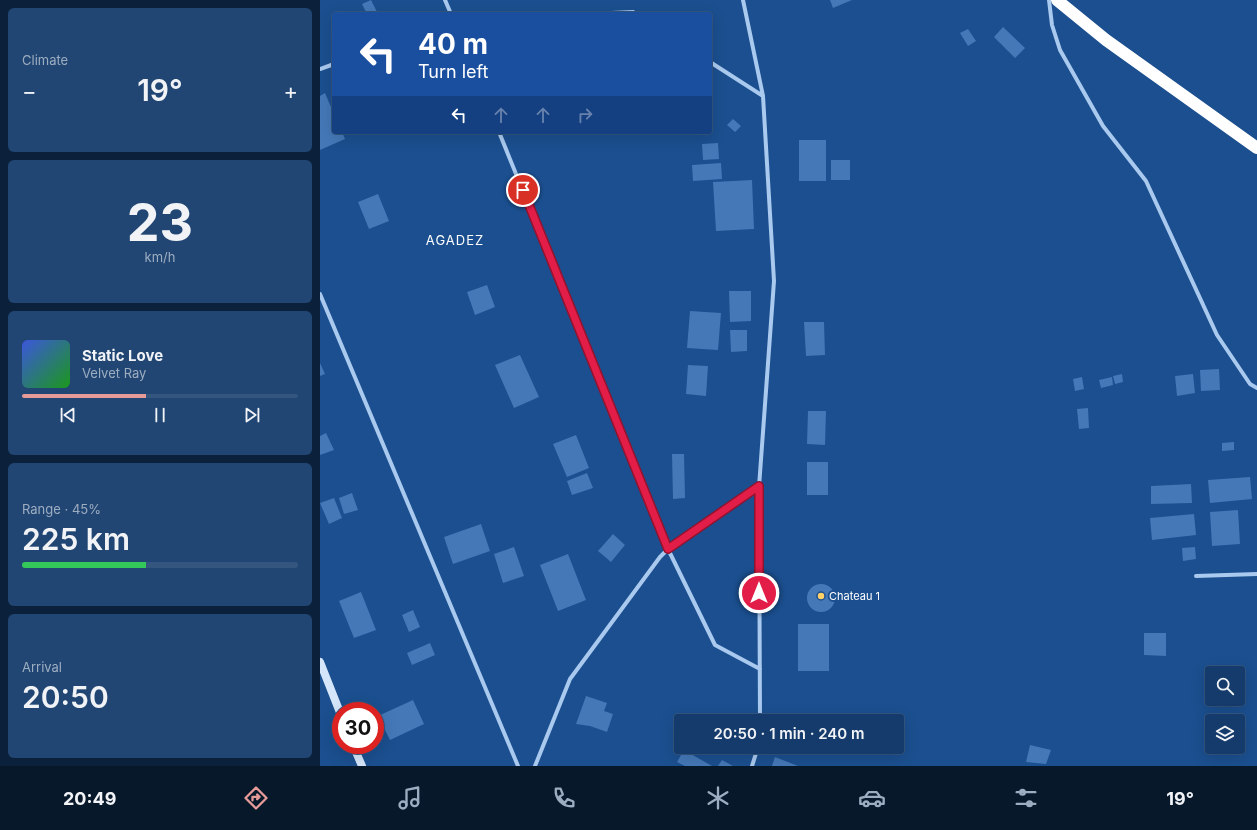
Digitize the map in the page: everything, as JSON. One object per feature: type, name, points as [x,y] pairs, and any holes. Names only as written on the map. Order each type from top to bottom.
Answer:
[{"type":"highway","points":[[1057,0],[1106,40],[1257,148]]},
{"type":"street","points":[[445,0],[451,12]]},
{"type":"street","points":[[743,0],[763,96],[774,281],[759,486],[760,714]]},
{"type":"street","points":[[1049,0],[1052,24],[1060,50],[1103,126],[1146,181],[1217,335],[1250,384],[1257,388]]},
{"type":"street","points":[[712,63],[763,96]]},
{"type":"street","points":[[320,69],[332,65]]},
{"type":"street","points":[[500,134],[668,549],[715,645],[760,669]]},
{"type":"street","points":[[320,294],[518,766]]},
{"type":"street","points":[[535,766],[570,679],[660,557],[668,549],[759,486]]},
{"type":"street","points":[[1196,576],[1257,574]]},
{"type":"street","points":[[320,662],[336,702]]},
{"type":"street","points":[[357,754],[362,766]]},
{"type":"street","points":[[752,766],[756,754]]},
{"type":"building","points":[[371,0],[377,12],[366,12],[362,4]]},
{"type":"building","points":[[830,0],[852,0],[833,8]]},
{"type":"building","points":[[1003,27],[1025,48],[1015,58],[994,37]]},
{"type":"building","points":[[968,29],[976,41],[968,46],[960,33]]},
{"type":"building","points":[[325,93],[332,109],[332,134],[343,134],[345,139],[320,150],[320,96]]},
{"type":"building","points":[[733,119],[741,126],[735,132],[727,125]]},
{"type":"building","points":[[799,140],[826,140],[826,181],[799,181]]},
{"type":"building","points":[[718,143],[719,159],[703,160],[702,144]]},
{"type":"building","points":[[831,160],[850,160],[850,180],[831,180]]},
{"type":"building","points":[[721,163],[722,179],[693,181],[692,165]]},
{"type":"building","points":[[752,180],[754,229],[716,231],[713,182]]},
{"type":"building","points":[[378,194],[389,221],[369,229],[358,202]]},
{"type":"building","points":[[487,285],[495,307],[475,315],[467,292]]},
{"type":"building","points":[[729,291],[751,291],[751,321],[730,322]]},
{"type":"building","points":[[690,311],[721,313],[718,350],[687,348]]},
{"type":"building","points":[[804,322],[824,322],[825,355],[806,356]]},
{"type":"building","points":[[730,330],[747,330],[747,351],[731,352]]},
{"type":"building","points":[[520,355],[539,397],[514,408],[495,365]]},
{"type":"building","points":[[320,363],[325,374],[320,376]]},
{"type":"building","points":[[688,365],[708,366],[706,396],[686,394]]},
{"type":"building","points":[[1219,369],[1220,390],[1201,391],[1200,370]]},
{"type":"building","points":[[1122,374],[1123,382],[1115,384],[1113,376]]},
{"type":"building","points":[[1193,374],[1195,393],[1177,396],[1175,376]]},
{"type":"building","points":[[1082,377],[1084,389],[1075,391],[1073,379]]},
{"type":"building","points":[[1112,377],[1113,385],[1101,388],[1099,380]]},
{"type":"building","points":[[1088,408],[1089,428],[1079,429],[1077,409]]},
{"type":"building","points":[[808,411],[826,411],[825,445],[807,444]]},
{"type":"building","points":[[326,433],[334,450],[320,455],[320,436]]},
{"type":"building","points":[[576,435],[589,468],[567,477],[553,444]]},
{"type":"building","points":[[1234,442],[1234,450],[1222,451],[1222,443]]},
{"type":"building","points":[[672,454],[684,454],[685,498],[673,499]]},
{"type":"building","points":[[807,462],[828,462],[828,495],[807,495]]},
{"type":"building","points":[[587,473],[593,488],[572,495],[567,481]]},
{"type":"building","points":[[1250,477],[1252,499],[1210,503],[1208,480]]},
{"type":"building","points":[[1191,484],[1192,503],[1151,504],[1151,486]]},
{"type":"building","points":[[352,493],[358,510],[344,514],[339,498]]},
{"type":"building","points":[[334,498],[342,518],[329,524],[320,503]]},
{"type":"building","points":[[1238,510],[1240,544],[1212,546],[1210,512]]},
{"type":"building","points":[[1194,514],[1196,535],[1152,540],[1150,518]]},
{"type":"building","points":[[481,524],[490,551],[453,564],[444,537]]},
{"type":"building","points":[[613,534],[625,545],[611,562],[598,551]]},
{"type":"building","points":[[514,547],[524,576],[503,583],[494,554]]},
{"type":"building","points":[[1195,547],[1196,559],[1183,561],[1182,548]]},
{"type":"building","points":[[568,554],[586,600],[558,611],[540,565]]},
{"type":"building","name":"Chateau 1","points":[[821,584],[831,588],[835,598],[831,608],[821,612],[811,608],[807,598],[811,588]]},
{"type":"building","points":[[361,592],[376,630],[354,638],[339,601]]},
{"type":"building","points":[[413,610],[420,627],[409,632],[402,615]]},
{"type":"building","points":[[798,624],[829,624],[829,671],[798,671]]},
{"type":"building","points":[[1144,633],[1166,633],[1166,656],[1144,655]]},
{"type":"building","points":[[430,643],[435,655],[412,665],[407,653]]},
{"type":"building","points":[[586,696],[607,703],[604,711],[613,714],[607,732],[590,726],[576,724]]},
{"type":"building","points":[[413,700],[424,724],[390,740],[384,728],[384,713]]},
{"type":"building","points":[[1030,745],[1051,750],[1046,764],[1026,762]]},
{"type":"building","points":[[682,754],[691,754],[712,766],[685,766],[677,762]]},
{"type":"building","points":[[775,757],[798,766],[772,766]]},
{"type":"building","points":[[722,760],[733,766],[718,766]]},
{"type":"place","name":"Chateau 1","points":[[821,596]]},
{"type":"district","name":"AGADEZ","points":[[455,240]]},
{"type":"route","points":[[523,190],[668,549],[759,486],[759,593]]}]
